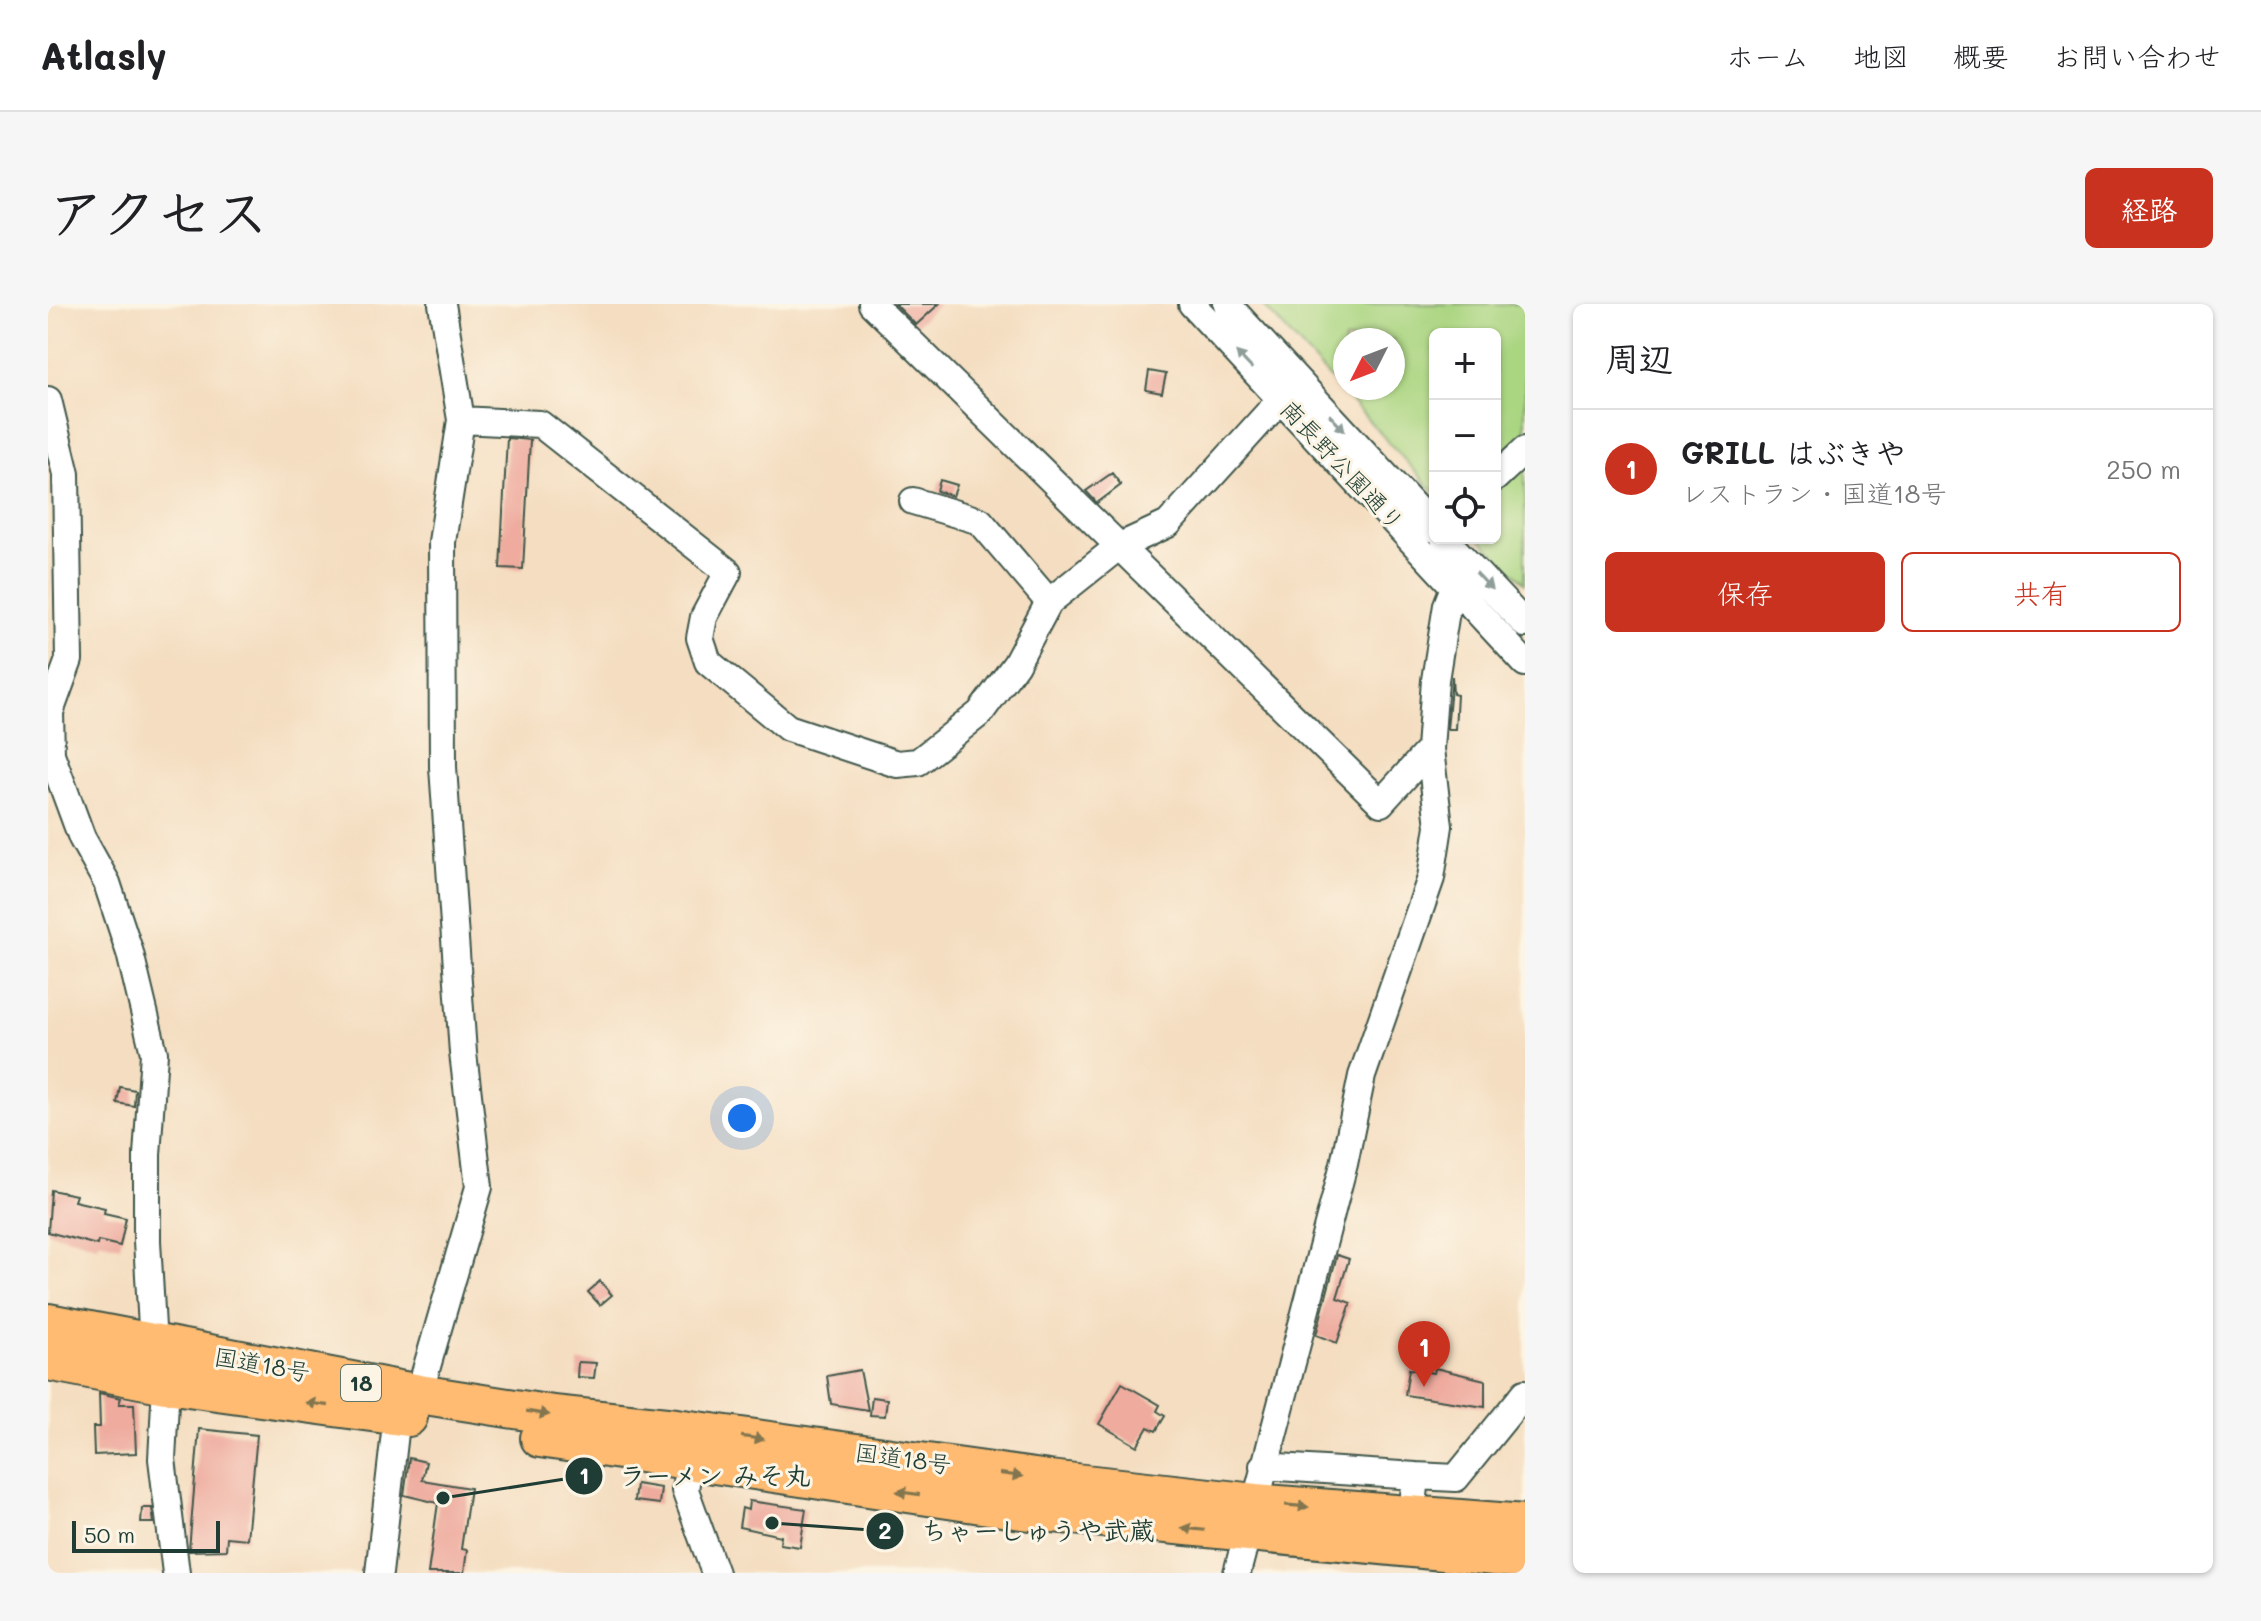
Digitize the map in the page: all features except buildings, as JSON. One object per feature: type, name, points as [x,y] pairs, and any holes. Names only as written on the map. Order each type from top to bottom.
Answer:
[{"type":"highway","name":"国道18号","points":[[48,1323],[408,1405],[689,1462],[1022,1510],[1252,1518]]},
{"type":"highway","name":"国道18号","points":[[48,1361],[166,1384],[408,1405],[1049,1480],[1410,1546],[1525,1559]]},
{"type":"highway","name":"国道18号","points":[[1410,1546],[1525,1524]]},
{"type":"street","points":[[379,1573],[408,1405],[479,1187],[451,911],[443,767],[442,542],[461,420],[442,304]]},
{"type":"street","points":[[872,304],[1381,803],[1430,749]]},
{"type":"street","name":"南長野公園通り","points":[[1192,304],[1525,663]]},
{"type":"street","name":"南長野公園通り","points":[[1227,304],[1429,523]]},
{"type":"street","points":[[48,400],[66,474],[58,568],[69,660],[50,712],[51,754],[82,838],[107,883],[130,953],[154,1053],[147,1212],[153,1345]]},
{"type":"street","points":[[461,420],[540,424],[728,572],[704,617],[700,638],[708,662],[788,728],[897,764],[918,762],[980,713],[1016,664],[1049,602],[1118,547],[1168,524],[1280,400]]},
{"type":"street","points":[[1501,472],[1525,450]]},
{"type":"street","points":[[913,501],[980,521],[1049,602]]},
{"type":"street","points":[[1450,544],[1525,624]]},
{"type":"street","points":[[1237,1573],[1344,1164],[1362,1076],[1431,878],[1439,826],[1430,749],[1435,680],[1447,605],[1454,587]]},
{"type":"street","points":[[166,1384],[162,1459],[176,1573]]},
{"type":"street","points":[[1263,1466],[1456,1478],[1525,1393]]},
{"type":"street","points":[[689,1462],[685,1490],[715,1573]]},
{"type":"street","points":[[1410,1546],[1416,1476]]},
{"type":"green space","points":[[1262,304],[1525,304],[1525,583],[1485,544],[1501,544],[1501,328],[1429,328],[1429,486],[1350,400],[1405,400],[1405,328],[1333,328],[1333,382]]},
{"type":"place","name":"GRILL はぶきや","points":[[1424,1387]]},
{"type":"place","name":"ラーメン みそ丸","points":[[443,1498]]},
{"type":"place","name":"ちゃーしゅうや武蔵","points":[[772,1523]]}]
